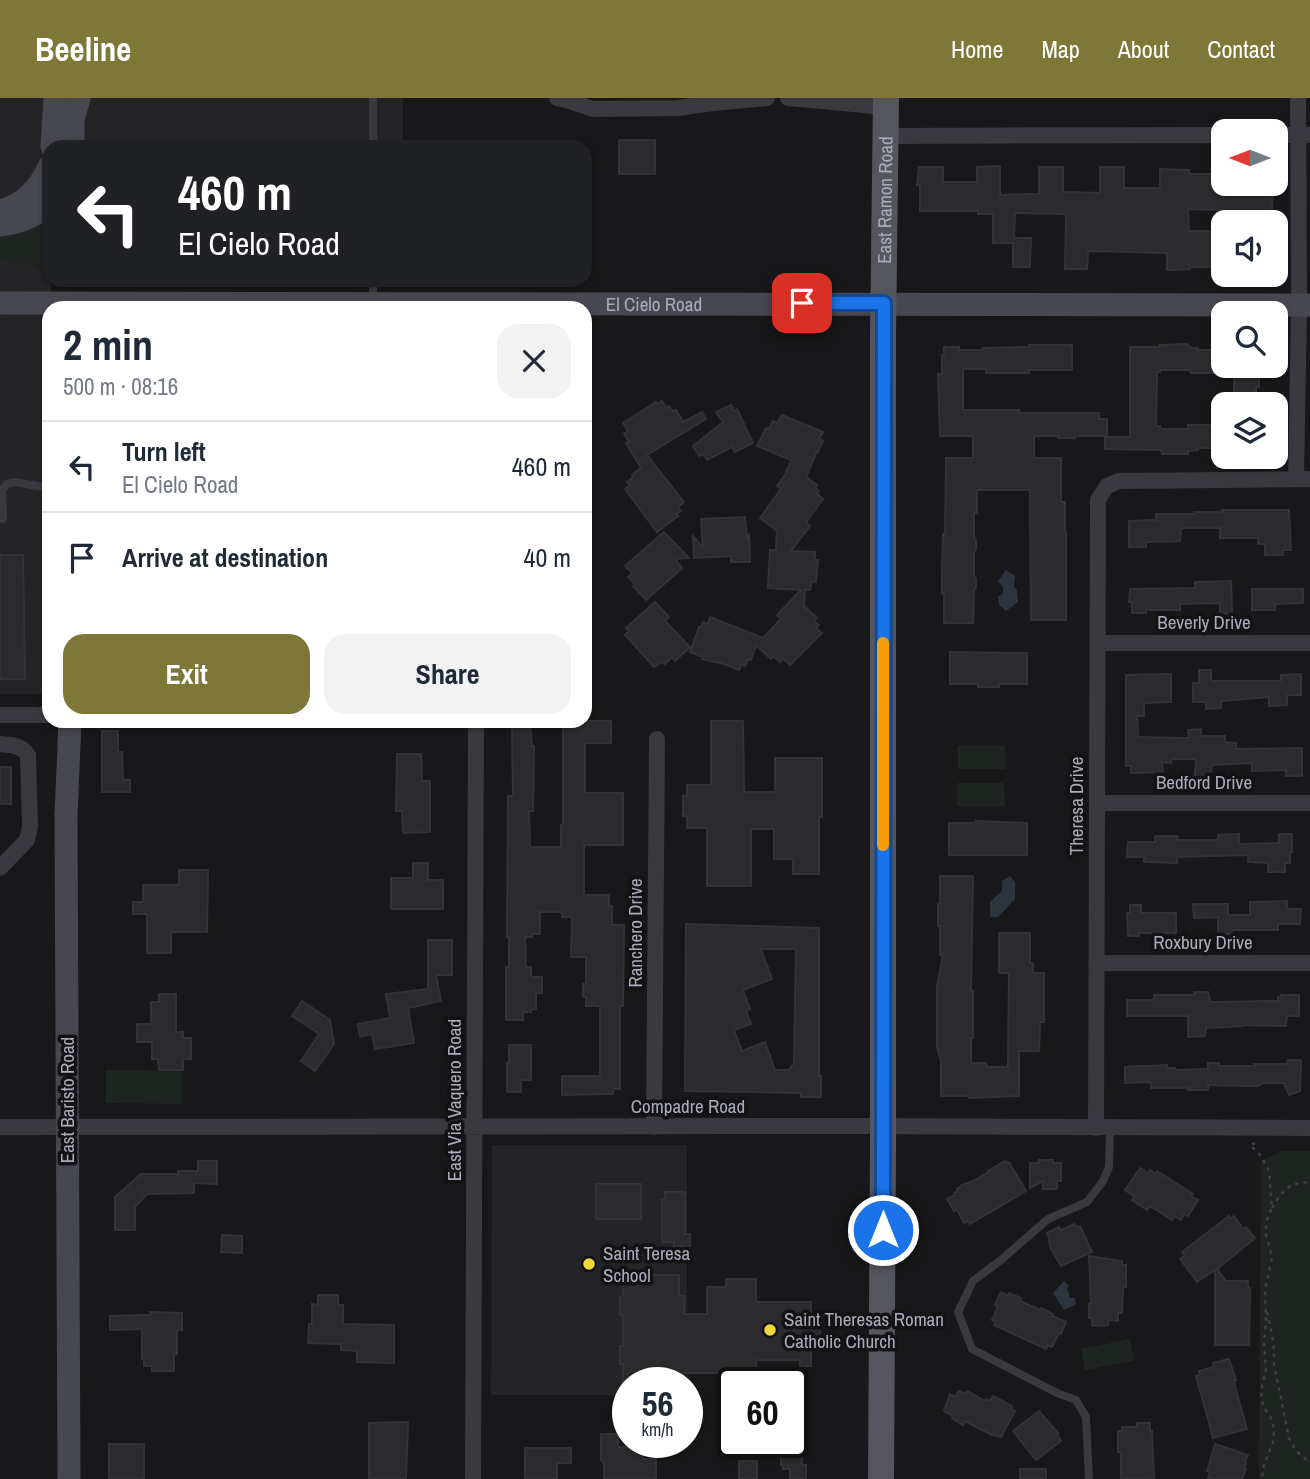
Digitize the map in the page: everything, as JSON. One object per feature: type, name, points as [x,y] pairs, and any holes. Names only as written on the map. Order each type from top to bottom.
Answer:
[{"type":"main road","name":"East Ramon Road","points":[[881,1479],[886,103]]},
{"type":"street","points":[[52,140],[55,98]]},
{"type":"street","points":[[556,98],[593,109],[678,108],[767,98]]},
{"type":"street","points":[[788,98],[886,103]]},
{"type":"street","points":[[1298,98],[1304,135],[1303,479]]},
{"type":"street","points":[[66,140],[76,108]]},
{"type":"street","points":[[74,140],[76,108]]},
{"type":"street","points":[[886,136],[1211,135]]},
{"type":"street","points":[[0,211],[27,198],[42,182]]},
{"type":"street","points":[[0,225],[29,218],[42,209]]},
{"type":"street","name":"El Cielo Road","points":[[0,303],[72,297],[273,301]]},
{"type":"street","name":"El Cielo Road","points":[[592,303],[1305,305]]},
{"type":"street","name":"Theresa Drive","points":[[1103,1128],[1097,963],[1098,500],[1107,486],[1119,481],[1303,479]]},
{"type":"street","name":"Beverly Drive","points":[[1098,643],[1310,643]]},
{"type":"street","points":[[0,715],[42,715]]},
{"type":"street","name":"East Baristo Road","points":[[69,1479],[66,816],[70,728]]},
{"type":"street","name":"East Via Vaquero Road","points":[[473,1479],[476,728]]},
{"type":"street","name":"Ranchero Drive","points":[[654,1127],[657,739]]},
{"type":"street","points":[[0,744],[23,748],[28,755],[30,827],[27,840],[0,868]]},
{"type":"street","name":"Bedford Drive","points":[[1097,803],[1310,803]]},
{"type":"street","name":"Roxbury Drive","points":[[1097,963],[1310,963]]},
{"type":"street","name":"Compadre Road","points":[[0,1127],[1310,1128]]},
{"type":"lane","points":[[373,98],[373,140]]},
{"type":"lane","points":[[3,519],[2,490],[7,484],[15,482],[42,487]]},
{"type":"lane","points":[[1089,1479],[1086,1416],[1076,1400],[1057,1394],[972,1349],[958,1312],[973,1281],[1048,1219],[1087,1202],[1103,1181],[1109,1167],[1110,1154],[1103,1128]]},
{"type":"path","points":[[1256,1142],[1250,1145],[1261,1156],[1269,1171],[1272,1208]]},
{"type":"path","points":[[1262,1479],[1263,1468],[1274,1439],[1273,1421],[1264,1406],[1261,1392],[1266,1369],[1264,1301],[1272,1257],[1266,1225],[1272,1208],[1288,1187],[1310,1182]]},
{"type":"path","points":[[1264,1301],[1272,1333],[1274,1364],[1289,1438],[1296,1451],[1310,1464]]},
{"type":"shaded area","points":[[0,98],[403,98],[403,140],[42,140],[42,287],[51,287],[51,301],[42,301],[42,694],[0,694]]},
{"type":"shaded area","points":[[42,214],[42,269],[24,266],[0,257],[0,230]]},
{"type":"shaded area","points":[[1006,570],[1015,576],[1014,587],[1017,590],[1018,602],[1006,611],[999,605],[998,596],[1003,594],[1003,587],[998,581]]},
{"type":"shaded area","points":[[958,746],[1005,746],[1005,769],[958,769]]},
{"type":"shaded area","points":[[957,783],[1004,783],[1005,806],[957,806]]},
{"type":"shaded area","points":[[1010,876],[1015,882],[1015,899],[998,917],[990,917],[990,902],[1002,891],[1002,881]]},
{"type":"shaded area","points":[[106,1070],[181,1071],[181,1104],[106,1103]]},
{"type":"shaded area","name":"Saint Teresa School","points":[[492,1145],[687,1145],[687,1367],[612,1367],[612,1395],[491,1395]]},
{"type":"shaded area","points":[[1281,1151],[1310,1151],[1310,1479],[1259,1479],[1261,1161]]},
{"type":"shaded area","points":[[1064,1281],[1069,1286],[1067,1288],[1070,1298],[1075,1298],[1076,1304],[1064,1310],[1053,1293]]},
{"type":"shaded area","points":[[1130,1339],[1134,1361],[1085,1370],[1081,1349]]},
{"type":"building","points":[[619,140],[655,140],[655,174],[619,174]]},
{"type":"building","points":[[1000,166],[1000,195],[1039,194],[1039,167],[1063,167],[1063,192],[1100,193],[1100,167],[1124,167],[1124,188],[1160,188],[1160,169],[1189,170],[1189,174],[1211,174],[1211,196],[1273,196],[1272,210],[1188,209],[1189,231],[1211,231],[1211,267],[1167,270],[1167,253],[1088,251],[1087,269],[1065,269],[1066,214],[1015,213],[1014,238],[1031,238],[1030,267],[1013,267],[1013,243],[993,243],[993,214],[978,214],[978,211],[920,211],[920,185],[917,185],[919,167],[943,167],[943,182],[977,182],[977,167]]},
{"type":"building","points":[[1187,344],[1198,350],[1211,350],[1211,373],[1191,373],[1190,370],[1157,372],[1156,426],[1160,426],[1160,429],[1188,429],[1188,425],[1211,425],[1211,448],[1198,448],[1188,451],[1188,454],[1162,454],[1161,450],[1105,449],[1105,437],[1130,437],[1130,347]]},
{"type":"building","points":[[1029,345],[1072,345],[1072,370],[986,373],[986,369],[963,369],[963,410],[1099,413],[1099,419],[1107,419],[1107,436],[1034,436],[1034,458],[1061,458],[1061,502],[1065,502],[1066,532],[1066,620],[1031,620],[1030,490],[977,490],[977,513],[974,513],[976,587],[973,623],[944,623],[942,573],[946,458],[973,458],[973,436],[940,436],[938,374],[942,374],[944,347],[983,350]]},
{"type":"building","points":[[1234,378],[1259,378],[1256,391],[1234,392]]},
{"type":"building","points":[[662,401],[666,408],[669,406],[673,411],[676,410],[683,422],[702,412],[706,419],[647,455],[684,502],[678,507],[681,511],[676,514],[678,516],[657,532],[625,489],[630,485],[627,482],[632,475],[641,468],[626,443],[629,442],[624,434],[628,431],[623,423]]},
{"type":"building","points":[[731,405],[734,411],[737,409],[753,443],[735,452],[732,447],[707,460],[703,454],[699,456],[693,446],[723,422],[716,412]]},
{"type":"building","points":[[782,415],[823,432],[819,439],[823,441],[806,477],[817,485],[817,494],[823,499],[806,522],[810,526],[791,551],[815,552],[815,560],[818,560],[816,582],[812,581],[810,590],[805,590],[804,606],[817,618],[814,621],[819,625],[816,628],[822,633],[790,665],[783,659],[780,662],[773,656],[771,659],[756,645],[751,660],[748,659],[745,666],[741,664],[739,670],[702,659],[703,657],[690,652],[699,627],[703,622],[708,624],[710,617],[763,638],[781,619],[777,615],[801,590],[768,588],[770,550],[776,550],[777,531],[760,518],[781,489],[777,486],[791,460],[757,446],[766,428],[769,429],[773,421],[777,423]]},
{"type":"building","points":[[1222,510],[1289,510],[1291,550],[1283,550],[1283,555],[1265,555],[1265,544],[1258,544],[1258,538],[1220,538],[1220,528],[1181,528],[1180,541],[1146,542],[1146,547],[1129,547],[1129,521],[1156,520],[1156,514],[1194,514]]},
{"type":"building","points":[[745,517],[750,562],[731,562],[731,556],[694,558],[693,536],[703,548],[701,519]]},
{"type":"building","points":[[664,532],[689,558],[675,559],[682,568],[646,600],[633,586],[635,584],[628,577],[632,573],[625,566]]},
{"type":"building","points":[[0,555],[23,555],[25,679],[0,679]]},
{"type":"building","points":[[1231,581],[1232,613],[1220,614],[1220,603],[1180,604],[1180,610],[1146,610],[1146,613],[1132,613],[1132,602],[1129,602],[1130,589],[1195,588],[1195,582]]},
{"type":"building","points":[[1252,589],[1303,589],[1303,603],[1275,604],[1275,610],[1252,610]]},
{"type":"building","points":[[655,602],[669,617],[665,621],[690,647],[675,661],[672,657],[665,664],[662,662],[654,667],[625,635],[629,631],[626,628]]},
{"type":"building","points":[[950,652],[1027,653],[1027,684],[978,687],[978,684],[950,684]]},
{"type":"building","points":[[1199,670],[1211,670],[1211,681],[1281,681],[1281,675],[1301,674],[1301,695],[1287,695],[1287,705],[1269,706],[1269,697],[1221,701],[1221,708],[1206,709],[1206,702],[1193,702],[1193,683],[1199,683]]},
{"type":"building","points":[[1171,674],[1171,702],[1144,703],[1144,716],[1137,716],[1138,737],[1189,738],[1188,730],[1201,729],[1201,736],[1225,736],[1225,742],[1236,743],[1236,749],[1302,748],[1302,776],[1286,776],[1286,770],[1252,771],[1252,763],[1212,765],[1210,776],[1195,776],[1196,759],[1171,759],[1171,763],[1162,762],[1163,772],[1131,773],[1131,766],[1126,766],[1126,675]]},
{"type":"building","points":[[592,721],[611,721],[611,743],[585,743],[585,793],[623,793],[623,845],[584,845],[584,895],[609,895],[612,925],[624,925],[620,1089],[613,1089],[613,1094],[562,1095],[562,1076],[600,1076],[600,1006],[586,1006],[586,997],[583,997],[586,957],[571,957],[572,917],[562,917],[562,912],[540,912],[540,934],[525,937],[526,967],[531,967],[531,977],[542,977],[542,993],[536,993],[536,1009],[523,1012],[523,1020],[506,1020],[506,967],[509,967],[508,796],[513,796],[512,728],[530,728],[534,746],[533,811],[529,811],[530,847],[561,847],[563,728],[592,728]]},
{"type":"building","points":[[711,721],[743,721],[744,792],[775,792],[775,758],[822,758],[819,874],[793,874],[793,859],[774,859],[774,829],[751,829],[751,886],[707,886],[707,828],[687,828],[687,816],[683,816],[683,796],[687,796],[687,785],[711,785]]},
{"type":"building","points":[[102,731],[118,731],[118,752],[122,752],[123,780],[130,780],[130,792],[102,792]]},
{"type":"building","points":[[397,754],[421,754],[422,781],[430,781],[430,832],[403,833],[402,811],[396,811]]},
{"type":"building","points":[[0,767],[11,767],[11,804],[0,804]]},
{"type":"building","points":[[949,823],[1027,823],[1027,855],[949,855]]},
{"type":"building","points":[[1239,834],[1239,844],[1279,843],[1279,834],[1292,834],[1290,863],[1285,863],[1285,872],[1268,872],[1268,863],[1248,862],[1248,855],[1177,857],[1177,863],[1144,862],[1144,857],[1127,857],[1128,842],[1155,842],[1155,836],[1178,836],[1177,840],[1218,840],[1218,835]]},
{"type":"building","points":[[413,863],[428,863],[428,880],[443,880],[443,909],[391,909],[391,878],[413,878]]},
{"type":"building","points":[[179,870],[208,870],[207,932],[171,932],[171,953],[147,953],[147,914],[133,914],[133,902],[143,902],[143,885],[179,885]]},
{"type":"building","points":[[940,876],[973,876],[971,1063],[985,1063],[988,1067],[1008,1067],[1009,973],[999,973],[999,933],[1030,933],[1030,963],[1033,963],[1033,973],[1044,973],[1044,1022],[1040,1022],[1039,1051],[1019,1051],[1019,1096],[941,1096],[941,1061],[937,1047],[937,986],[943,955],[940,955],[938,926]]},
{"type":"building","points":[[1287,901],[1287,909],[1301,909],[1300,924],[1278,924],[1278,930],[1232,930],[1232,934],[1218,934],[1218,917],[1194,918],[1193,904],[1228,904],[1228,915],[1250,915],[1250,902]]},
{"type":"building","points":[[1130,905],[1141,905],[1141,913],[1176,913],[1176,933],[1139,933],[1139,936],[1128,936],[1127,913],[1130,913]]},
{"type":"building","points":[[686,924],[819,928],[821,1097],[801,1097],[801,1093],[685,1091]],"holes":[[[761,949],[796,949],[794,1063],[789,1070],[775,1070],[765,1042],[742,1051],[734,1030],[751,1024],[746,1011],[750,1009],[743,990],[772,979]]]},
{"type":"building","points":[[428,940],[452,940],[452,975],[436,975],[441,1001],[408,1008],[414,1043],[375,1049],[372,1034],[360,1037],[358,1024],[390,1018],[386,994],[428,989]]},
{"type":"building","points":[[1194,992],[1208,992],[1210,1002],[1278,1001],[1281,995],[1299,995],[1299,1016],[1287,1016],[1286,1026],[1206,1028],[1205,1036],[1188,1037],[1188,1016],[1127,1016],[1127,1000],[1154,1000],[1154,995],[1194,995]]},
{"type":"building","points":[[159,994],[176,994],[176,1032],[183,1032],[183,1038],[191,1038],[191,1059],[183,1059],[183,1070],[159,1070],[158,1059],[152,1059],[152,1042],[137,1042],[137,1024],[151,1024],[151,1002],[159,1002]]},
{"type":"building","points":[[302,1001],[330,1020],[334,1044],[315,1071],[301,1061],[319,1034],[292,1016]]},
{"type":"building","points":[[509,1045],[531,1045],[531,1080],[521,1080],[521,1092],[507,1092]]},
{"type":"building","points":[[1288,1060],[1301,1060],[1300,1091],[1289,1095],[1284,1083],[1263,1083],[1258,1086],[1208,1085],[1208,1090],[1188,1090],[1151,1088],[1151,1082],[1125,1083],[1125,1067],[1167,1065],[1167,1068],[1175,1070],[1208,1069],[1208,1063],[1219,1063],[1219,1066],[1255,1066],[1254,1064],[1287,1064]]},
{"type":"building","points":[[1039,1160],[1061,1163],[1061,1181],[1057,1181],[1057,1189],[1043,1189],[1043,1181],[1030,1188],[1030,1163],[1039,1163]]},
{"type":"building","points":[[198,1161],[217,1161],[217,1184],[194,1183],[194,1193],[147,1194],[135,1207],[135,1230],[115,1230],[115,1197],[141,1174],[198,1171]]},
{"type":"building","points":[[1005,1161],[1009,1162],[1026,1191],[970,1224],[968,1221],[964,1223],[947,1199],[955,1195],[962,1185]]},
{"type":"building","points":[[1140,1168],[1148,1173],[1150,1170],[1156,1174],[1157,1171],[1193,1194],[1191,1196],[1198,1200],[1188,1216],[1184,1214],[1181,1220],[1174,1216],[1172,1220],[1150,1206],[1147,1210],[1132,1200],[1135,1197],[1125,1190]]},
{"type":"building","points":[[596,1184],[641,1184],[641,1219],[596,1219]]},
{"type":"building","points":[[665,1192],[685,1192],[685,1234],[690,1234],[690,1246],[674,1246],[674,1242],[662,1242],[662,1200],[665,1200]]},
{"type":"building","points":[[1229,1216],[1231,1219],[1234,1216],[1243,1229],[1246,1227],[1255,1238],[1217,1269],[1226,1281],[1248,1281],[1249,1345],[1215,1345],[1215,1270],[1197,1282],[1180,1259],[1185,1255],[1182,1252]]},
{"type":"building","points":[[1075,1224],[1080,1226],[1092,1252],[1061,1266],[1050,1247],[1047,1233]]},
{"type":"building","points":[[222,1235],[242,1236],[242,1253],[221,1252]]},
{"type":"building","points":[[1089,1256],[1122,1261],[1122,1265],[1126,1265],[1122,1313],[1118,1313],[1118,1321],[1109,1320],[1108,1325],[1092,1326],[1092,1318],[1089,1318]]},
{"type":"building","points":[[623,1275],[679,1275],[679,1296],[684,1296],[684,1314],[707,1314],[707,1287],[726,1287],[726,1279],[756,1279],[756,1302],[811,1302],[811,1320],[820,1320],[820,1343],[811,1343],[811,1366],[800,1366],[800,1360],[756,1360],[756,1367],[717,1367],[717,1373],[703,1373],[703,1367],[623,1367],[623,1364],[620,1364],[623,1315],[620,1315],[620,1297],[623,1296]]},
{"type":"building","points":[[1001,1292],[1021,1298],[1020,1301],[1040,1310],[1041,1308],[1066,1322],[1052,1347],[1048,1345],[1046,1349],[994,1325],[996,1322],[992,1320],[998,1306],[995,1305]]},
{"type":"building","points":[[318,1295],[338,1295],[338,1305],[343,1305],[343,1324],[394,1325],[394,1363],[357,1362],[357,1351],[341,1350],[341,1344],[308,1343],[312,1304],[318,1305]]},
{"type":"building","points":[[150,1312],[182,1313],[182,1330],[177,1330],[174,1371],[152,1371],[152,1366],[144,1366],[142,1329],[110,1330],[110,1316],[150,1315]]},
{"type":"building","points":[[1229,1359],[1247,1429],[1213,1438],[1196,1376],[1200,1375],[1199,1371],[1214,1367],[1213,1363]]},
{"type":"building","points":[[959,1391],[966,1394],[967,1391],[985,1401],[990,1401],[993,1396],[1012,1406],[1011,1409],[1015,1411],[1001,1437],[965,1421],[963,1425],[944,1411],[950,1394],[955,1397]]},
{"type":"building","points":[[1039,1411],[1058,1433],[1061,1441],[1036,1460],[1013,1431]]},
{"type":"building","points":[[408,1422],[406,1479],[369,1479],[369,1423]]},
{"type":"building","points":[[1137,1423],[1150,1423],[1154,1479],[1121,1478],[1118,1431],[1122,1431],[1122,1427],[1137,1427]]},
{"type":"building","points":[[601,1434],[612,1434],[612,1458],[656,1459],[656,1479],[604,1479],[604,1463],[601,1460]]},
{"type":"building","points":[[109,1444],[144,1444],[144,1479],[109,1479]]},
{"type":"building","points":[[1215,1444],[1248,1455],[1242,1479],[1208,1479],[1210,1472],[1207,1471]]},
{"type":"building","points":[[525,1448],[571,1448],[571,1463],[557,1463],[557,1479],[525,1479]]},
{"type":"building","points":[[781,1458],[802,1458],[802,1465],[806,1465],[806,1479],[790,1479],[790,1469],[783,1469]]},
{"type":"building","points":[[739,1461],[757,1461],[757,1479],[739,1479]]},
{"type":"building","points":[[1020,1469],[1046,1469],[1046,1479],[1020,1479]]},
{"type":"slow traffic","points":[[883,643],[883,845]]},
{"type":"place","name":"Saint Teresa School","points":[[589,1264]]},
{"type":"place","name":"Saint Theresas Roman Catholic Church","points":[[770,1330]]},
{"type":"route","points":[[802,303],[884,303],[883,1230]]}]
